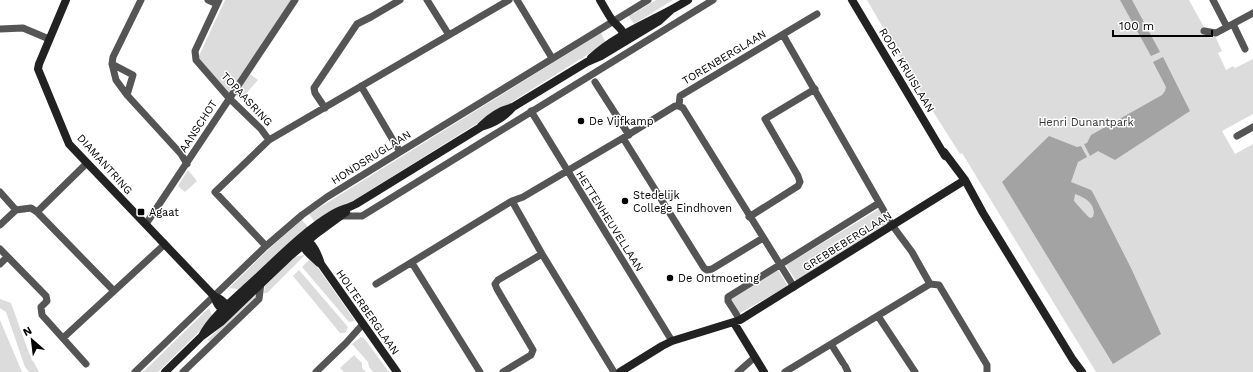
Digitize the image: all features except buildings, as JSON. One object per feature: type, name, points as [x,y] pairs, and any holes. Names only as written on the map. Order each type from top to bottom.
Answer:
[{"type":"main road","name":"DIAMANTRING","points":[[66,0],[39,64],[40,75],[69,144],[214,296],[221,299],[227,310]]},
{"type":"main road","points":[[600,0],[613,21],[619,26],[623,38]]},
{"type":"main road","points":[[227,310],[261,283],[334,214],[356,204],[481,127],[489,118],[504,109],[513,107],[587,62],[602,56],[623,38],[659,21],[671,10],[688,0]]},
{"type":"main road","name":"RODE KRUISLAAN","points":[[852,0],[944,152],[1073,360],[1082,372]]},
{"type":"main road","name":"GREBBEBERGLAAN","points":[[620,372],[672,341],[737,321],[963,182]]},
{"type":"main road","points":[[165,372],[202,336],[211,330],[227,310],[304,242],[342,216],[356,204]]},
{"type":"main road","name":"HOLTERBERGLAAN","points":[[304,242],[309,254],[321,264],[397,372]]},
{"type":"main road","points":[[737,321],[764,372]]},
{"type":"main road","name":"RODE KRUISLAAN","points":[[1073,360],[1078,372]]},
{"type":"street","points":[[141,0],[112,64],[116,80],[127,95],[181,154],[187,164]]},
{"type":"street","points":[[208,0],[218,2]]},
{"type":"street","name":"AANSCHOT","points":[[146,224],[295,0]]},
{"type":"street","points":[[325,108],[315,93],[314,88],[356,24],[400,0]]},
{"type":"street","points":[[427,0],[449,35]]},
{"type":"street","name":"TOPAASRING","points":[[218,2],[195,52],[196,60],[229,98],[261,129],[269,140],[509,0]]},
{"type":"street","points":[[517,0],[552,58]]},
{"type":"street","name":"HONDSRUGLAAN","points":[[135,372],[266,246],[302,215],[327,197],[648,0]]},
{"type":"street","points":[[342,216],[362,216],[713,0]]},
{"type":"street","points":[[1213,0],[1245,49]]},
{"type":"street","points":[[1204,31],[1216,33],[1253,13]]},
{"type":"street","name":"TORENBERGLAAN","points":[[679,106],[680,96],[817,14]]},
{"type":"street","points":[[0,29],[23,28],[49,39]]},
{"type":"street","points":[[782,35],[815,89],[892,225],[912,252],[930,284]]},
{"type":"street","points":[[112,64],[133,75],[127,95]]},
{"type":"street","points":[[595,82],[704,268],[707,270],[712,269],[763,238]]},
{"type":"street","points":[[361,86],[400,152]]},
{"type":"street","points":[[749,217],[798,186],[800,182],[765,119],[815,89]]},
{"type":"street","points":[[376,284],[512,201],[626,137],[675,106],[679,106],[683,108],[749,217],[794,287]]},
{"type":"street","name":"HETTENHEUVELLAAN","points":[[531,111],[672,341]]},
{"type":"street","points":[[1237,136],[1253,128]]},
{"type":"street","points":[[266,246],[216,192],[269,140]]},
{"type":"street","points":[[38,212],[88,163]]},
{"type":"street","points":[[0,192],[16,210]]},
{"type":"street","points":[[512,201],[542,254],[614,372]]},
{"type":"street","name":"GREBBEBERGLAAN","points":[[737,321],[728,301],[728,297],[879,203]]},
{"type":"street","points":[[0,225],[16,210],[31,208],[38,212],[114,291]]},
{"type":"street","points":[[63,338],[165,244]]},
{"type":"street","points":[[0,249],[46,296],[47,301],[41,307],[42,315],[86,364]]},
{"type":"street","points":[[503,372],[531,355],[533,350],[495,284],[498,280],[542,254]]},
{"type":"street","points":[[0,264],[8,257]]},
{"type":"street","points":[[412,263],[480,372]]},
{"type":"street","points":[[184,372],[259,299],[261,283]]},
{"type":"street","points":[[786,372],[930,284],[939,285],[987,365],[987,372]]},
{"type":"street","points":[[878,316],[915,372]]},
{"type":"street","points":[[316,372],[363,324]]},
{"type":"street","points":[[831,344],[845,367]]},
{"type":"street","points":[[738,372],[755,357]]},
{"type":"green space","points":[[225,0],[291,0],[229,93],[197,60]]},
{"type":"green space","points":[[656,0],[673,0],[634,24],[628,15],[631,13],[633,14]]},
{"type":"green space","name":"Henri Dunantpark","points":[[867,0],[1189,0],[1210,38],[1215,36],[1222,51],[1218,53],[1226,70],[1233,66],[1235,68],[1253,59],[1253,114],[1222,131],[1235,154],[1253,144],[1253,372],[1096,372],[962,153],[960,154],[910,75],[907,70],[909,69],[906,63],[904,64]]},
{"type":"green space","points":[[601,33],[606,43],[316,224],[309,214]]},
{"type":"green space","points":[[250,74],[258,80],[240,100],[236,95]]},
{"type":"green space","points":[[188,170],[197,181],[185,192],[178,186]]},
{"type":"green space","points":[[879,209],[888,224],[796,281],[786,265]]},
{"type":"green space","points":[[302,220],[310,229],[241,292],[237,289],[229,288],[270,248]]},
{"type":"green space","points":[[305,255],[267,293],[264,293],[265,286],[294,258]]},
{"type":"green space","points":[[311,258],[355,321],[349,322],[302,267]]},
{"type":"green space","points":[[299,270],[348,327],[345,333],[340,333],[293,276]]},
{"type":"green space","points":[[778,270],[788,286],[738,313],[730,299]]},
{"type":"green space","points":[[258,292],[256,301],[210,341],[207,340]]},
{"type":"green space","points":[[0,299],[11,303],[29,353],[39,372],[29,372],[25,367],[6,312],[0,308]]},
{"type":"green space","points":[[209,308],[213,318],[158,372],[143,372]]},
{"type":"green space","points":[[0,320],[22,372],[0,372]]},
{"type":"green space","points":[[361,337],[364,338],[389,372],[373,372],[369,367],[368,362],[352,344]]},
{"type":"green space","points":[[354,355],[362,363],[362,368],[366,372],[344,372],[340,368]]},
{"type":"shaded area","points":[[1120,0],[1132,0],[1160,52],[1151,56]]},
{"type":"shaded area","points":[[1163,57],[1190,111],[1115,160],[1098,151],[1090,156],[1084,144],[1087,143],[1091,135],[1162,95],[1165,91],[1166,87],[1153,62]]},
{"type":"shaded area","points":[[1049,136],[1077,147],[1081,146],[1087,157],[1078,162],[1071,182],[1091,190],[1093,193],[1131,268],[1161,334],[1113,364],[1002,182]],"holes":[[[1075,194],[1079,195],[1092,205],[1094,213],[1093,217],[1090,218],[1074,201]]]},
{"type":"place","name":"De Vijfkamp","points":[[581,121]]},
{"type":"place","name":"Stedelijk College Eindhoven","points":[[625,201]]},
{"type":"place","name":"Agaat","points":[[141,212]]},
{"type":"place","name":"De Ontmoeting","points":[[670,278]]}]
